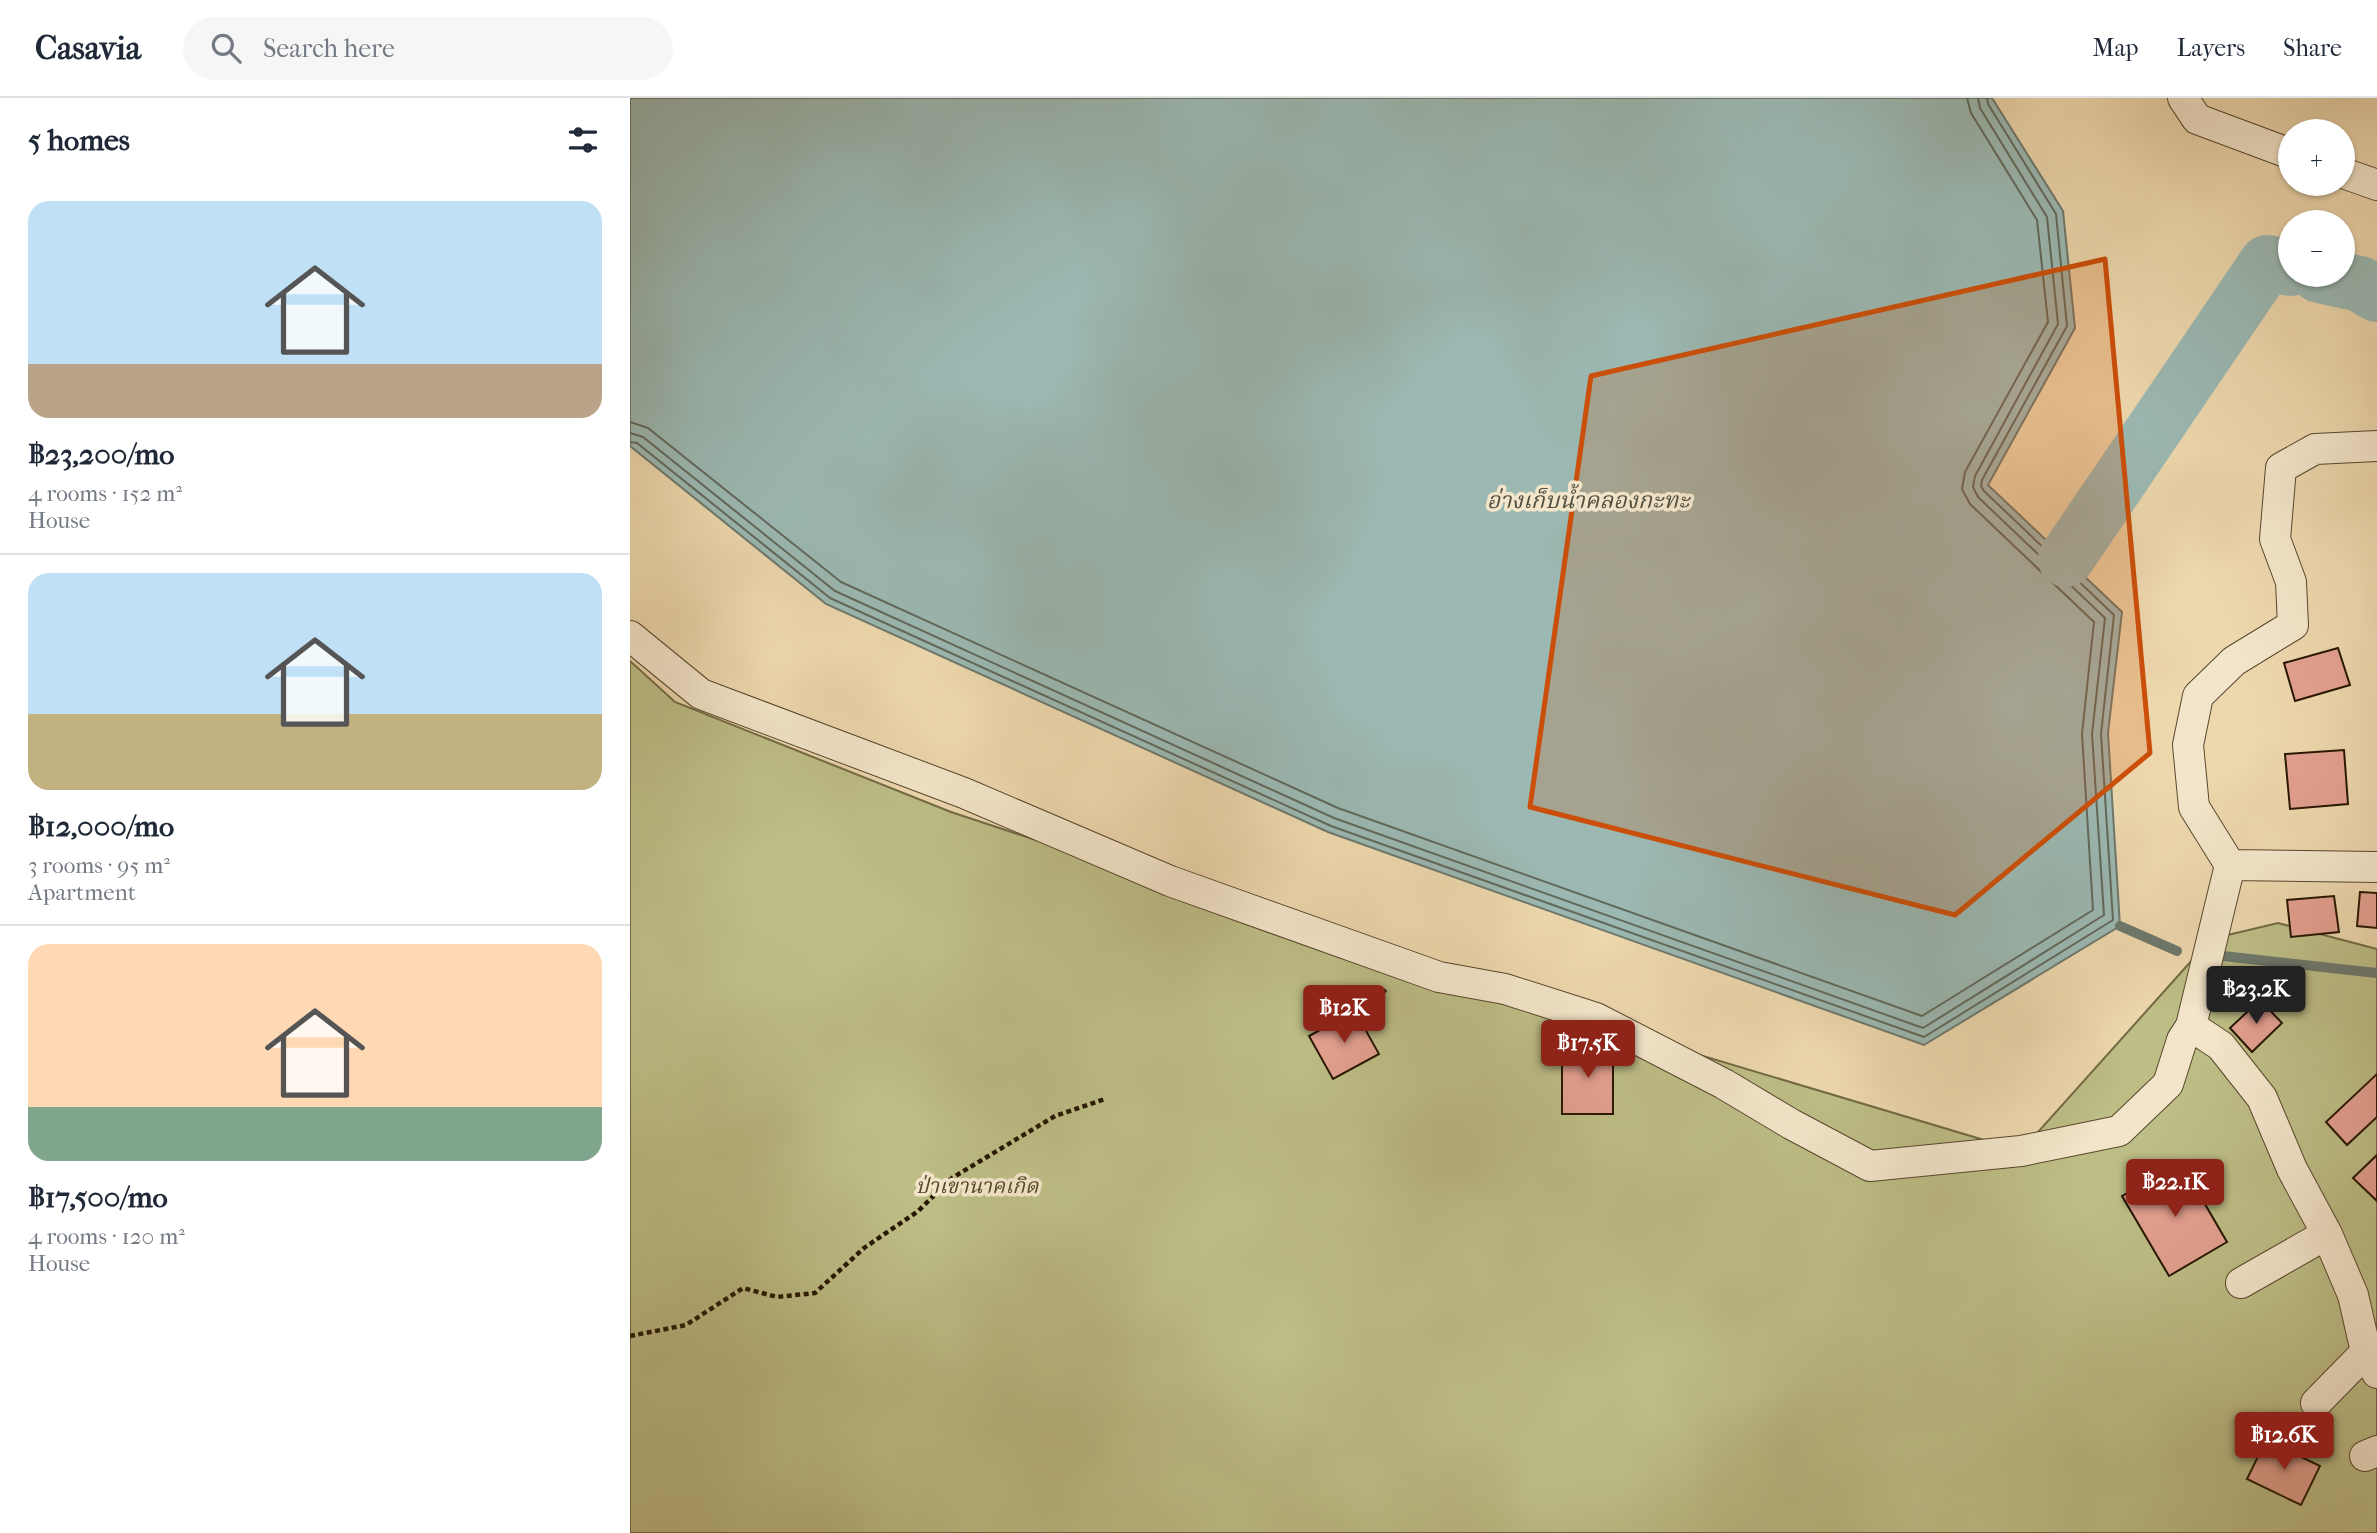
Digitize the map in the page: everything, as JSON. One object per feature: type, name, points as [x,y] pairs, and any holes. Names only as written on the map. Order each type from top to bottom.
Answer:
[{"type":"street","points":[[2183,98],[2197,119],[2278,149]]},
{"type":"street","points":[[2355,177],[2377,185]]},
{"type":"street","points":[[630,636],[701,694],[964,793],[1170,881],[1439,977],[1505,989],[1596,1018],[1724,1084],[1870,1166],[2021,1152],[2119,1131],[2168,1084],[2182,1040],[2191,1026],[2230,864],[2194,807],[2188,745],[2199,696],[2234,661],[2293,625],[2291,582],[2275,539],[2281,468],[2315,449],[2377,446]]},
{"type":"street","points":[[2230,864],[2377,867]]},
{"type":"street","points":[[2191,1026],[2221,1046],[2262,1098],[2292,1169],[2328,1234],[2353,1295],[2372,1362],[2316,1403]]},
{"type":"street","points":[[2241,1283],[2328,1234]]},
{"type":"path","points":[[630,1336],[686,1325],[743,1288],[776,1297],[815,1293],[864,1248],[917,1212],[953,1178],[1055,1116],[1105,1099]]},
{"type":"highlighted area","points":[[2105,259],[2150,753],[1955,915],[1530,807],[1591,376]]},
{"type":"green space","name":"ป่าเขานาคเกิด","points":[[630,661],[675,702],[951,812],[1299,927],[1439,977],[2021,1151],[2211,939],[2278,923],[2377,949],[2377,1533],[630,1533]]},
{"type":"water","name":"อ่างเก็บน้ำคลองกะทะ","points":[[630,98],[1992,98],[2063,211],[2075,328],[1988,485],[2122,612],[2108,733],[2120,926],[1924,1045],[1328,832],[826,604],[630,446]]},
{"type":"building","points":[[2338,648],[2350,685],[2295,701],[2284,663]]},
{"type":"building","points":[[2344,750],[2348,804],[2290,809],[2285,754]]},
{"type":"building","points":[[2360,892],[2377,893],[2377,928],[2357,926]]},
{"type":"building","points":[[2334,896],[2339,932],[2291,937],[2287,900]]},
{"type":"building","points":[[2260,1000],[2282,1023],[2252,1052],[2230,1028]]},
{"type":"building","points":[[1355,1011],[1379,1054],[1333,1079],[1309,1036]]},
{"type":"building","points":[[1562,1046],[1613,1046],[1613,1114],[1562,1114]]},
{"type":"building","points":[[2377,1074],[2377,1117],[2347,1145],[2326,1122]]},
{"type":"building","points":[[2377,1155],[2377,1201],[2353,1178]]},
{"type":"building","points":[[2181,1163],[2227,1242],[2169,1276],[2122,1196]]},
{"type":"building","points":[[2266,1440],[2320,1466],[2301,1505],[2247,1479]]},
{"type":"waterway","points":[[2066,559],[2267,263],[2278,265]]},
{"type":"waterway","points":[[2355,283],[2377,294]]},
{"type":"waterway","points":[[2120,926],[2177,951]]},
{"type":"waterway","points":[[2223,956],[2377,973]]}]
